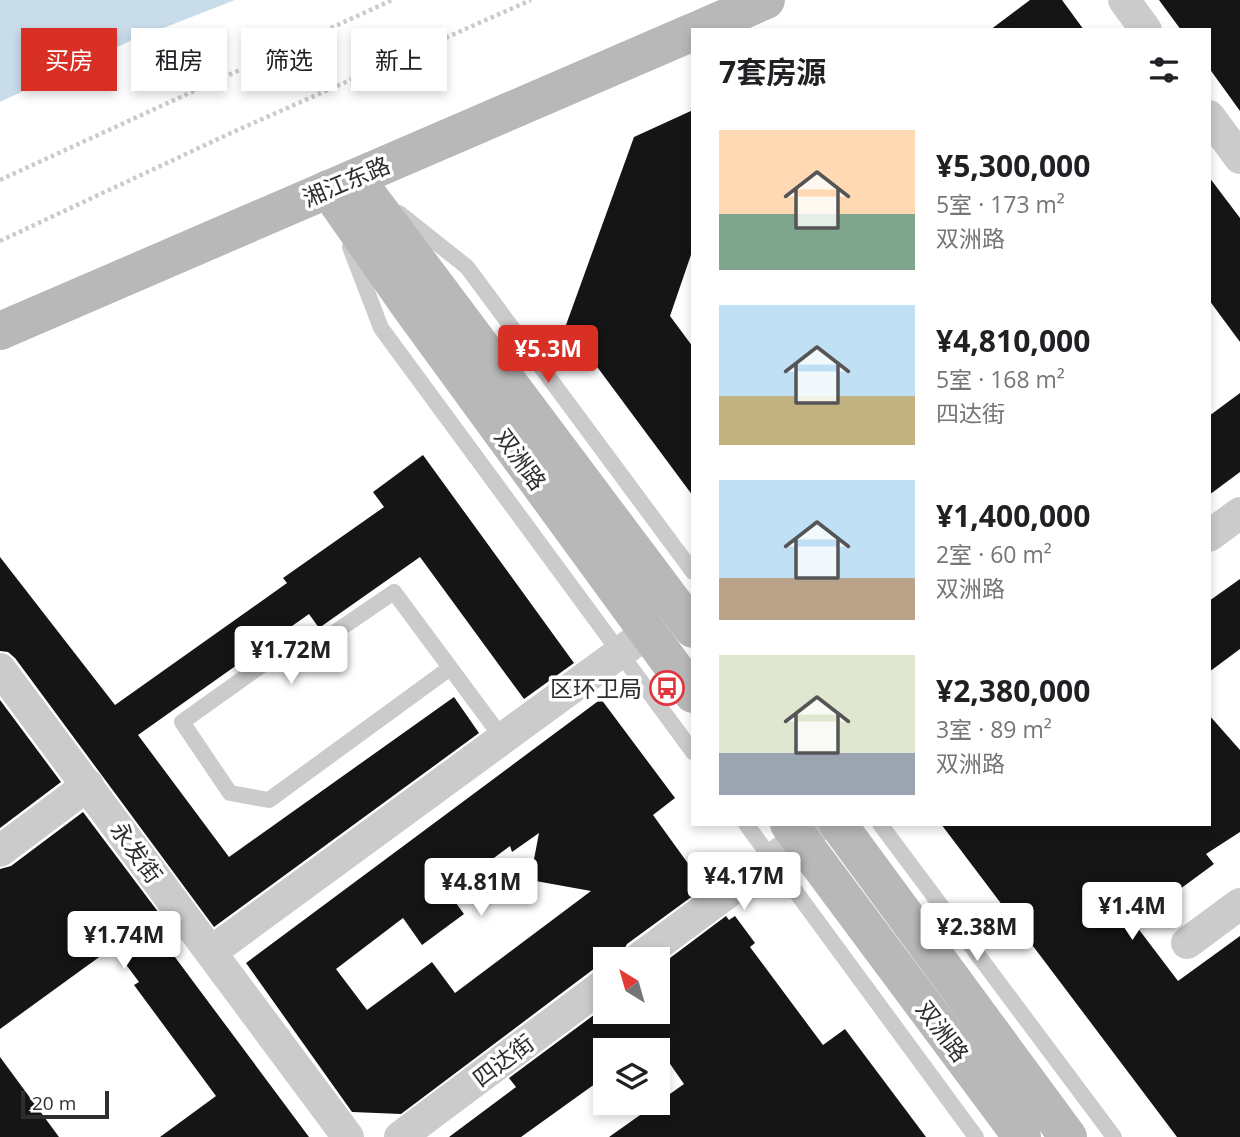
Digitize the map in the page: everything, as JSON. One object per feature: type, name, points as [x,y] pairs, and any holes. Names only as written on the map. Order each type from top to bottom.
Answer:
[{"type":"main road","name":"湘江东路","points":[[702,28],[766,0]]},
{"type":"main road","name":"湘江东路","points":[[0,331],[691,33]]},
{"type":"main road","name":"双洲路","points":[[341,183],[691,626]]},
{"type":"main road","name":"双洲路","points":[[341,183],[419,319],[634,643],[691,692]]},
{"type":"main road","name":"双洲路","points":[[839,826],[1068,1137]]},
{"type":"main road","name":"双洲路","points":[[795,837],[1022,1137]]},
{"type":"street","points":[[1124,0],[1145,28]]},
{"type":"street","points":[[1211,119],[1240,158]]},
{"type":"street","points":[[1211,535],[1240,513]]},
{"type":"street","points":[[211,952],[634,643]]},
{"type":"street","name":"永发街","points":[[0,669],[348,1137]]},
{"type":"street","points":[[0,851],[88,785]]},
{"type":"street","points":[[653,947],[795,837]]},
{"type":"street","points":[[1187,943],[1240,904]]},
{"type":"street","name":"四达街","points":[[400,1137],[593,993]]},
{"type":"lane","points":[[341,183],[467,267],[691,569]]},
{"type":"lane","points":[[450,668],[269,800],[230,793],[182,722],[298,640],[325,639],[394,592],[503,739]]},
{"type":"lane","points":[[634,643],[691,748]]},
{"type":"lane","points":[[754,826],[795,837],[976,1137]]},
{"type":"lane","points":[[881,826],[1114,1137]]},
{"type":"path","points":[[0,180],[392,0]]},
{"type":"path","points":[[0,241],[233,132],[531,0]]},
{"type":"water","points":[[0,0],[235,0],[163,28],[131,28],[131,41],[117,47],[117,28],[21,28],[21,91],[23,91],[0,102]]},
{"type":"building","points":[[1030,0],[1062,0],[1083,28],[993,28]]},
{"type":"building","points":[[1159,0],[1240,0],[1240,111],[1211,71],[1211,28],[1180,28]]},
{"type":"building","points":[[691,111],[691,255],[670,316],[691,344],[691,493],[566,325],[634,137]]},
{"type":"building","points":[[1211,180],[1240,218],[1240,342],[1211,303]]},
{"type":"building","points":[[1240,393],[1240,472],[1211,494],[1211,415]]},
{"type":"building","points":[[423,455],[574,663],[524,699],[420,557],[319,628],[309,614],[138,735],[229,857],[454,697],[479,733],[214,927],[15,658],[8,652],[0,651],[0,557],[115,705],[287,583],[283,578],[384,507],[373,492]]},
{"type":"building","points":[[1240,579],[1240,649],[1211,671],[1211,600]]},
{"type":"building","points":[[601,699],[675,798],[653,815],[705,887],[625,947],[593,947],[593,970],[401,1114],[352,1112],[246,963]],"holes":[[[539,833],[530,880],[591,891],[455,993],[432,962],[367,1010],[336,969],[403,918],[422,945],[464,914],[448,892],[510,846],[512,852]]]},
{"type":"building","points":[[0,700],[61,782],[0,828]]},
{"type":"building","points":[[1211,717],[1240,750],[1240,832],[1206,854],[1214,864],[1134,923],[1178,981],[1240,936],[1240,1137],[1177,1137],[943,826],[1211,826]]},
{"type":"building","points":[[83,812],[168,925],[157,933],[309,1137],[160,1137],[216,1096],[134,985],[139,982],[113,947],[0,1029],[0,869],[11,866]]},
{"type":"building","points":[[726,916],[729,920],[735,916],[755,943],[750,947],[823,1045],[845,1029],[926,1137],[609,1137],[640,1115],[670,1115],[670,1094],[684,1084],[670,1064],[670,1038],[593,1038],[593,1085],[521,1137],[449,1137],[516,1087],[509,1078],[593,1016],[593,1024],[670,1024],[670,958]]},
{"type":"building","points":[[0,1057],[59,1137],[0,1137]]},
{"type":"place","name":"区环卫局","points":[[667,688]]}]
